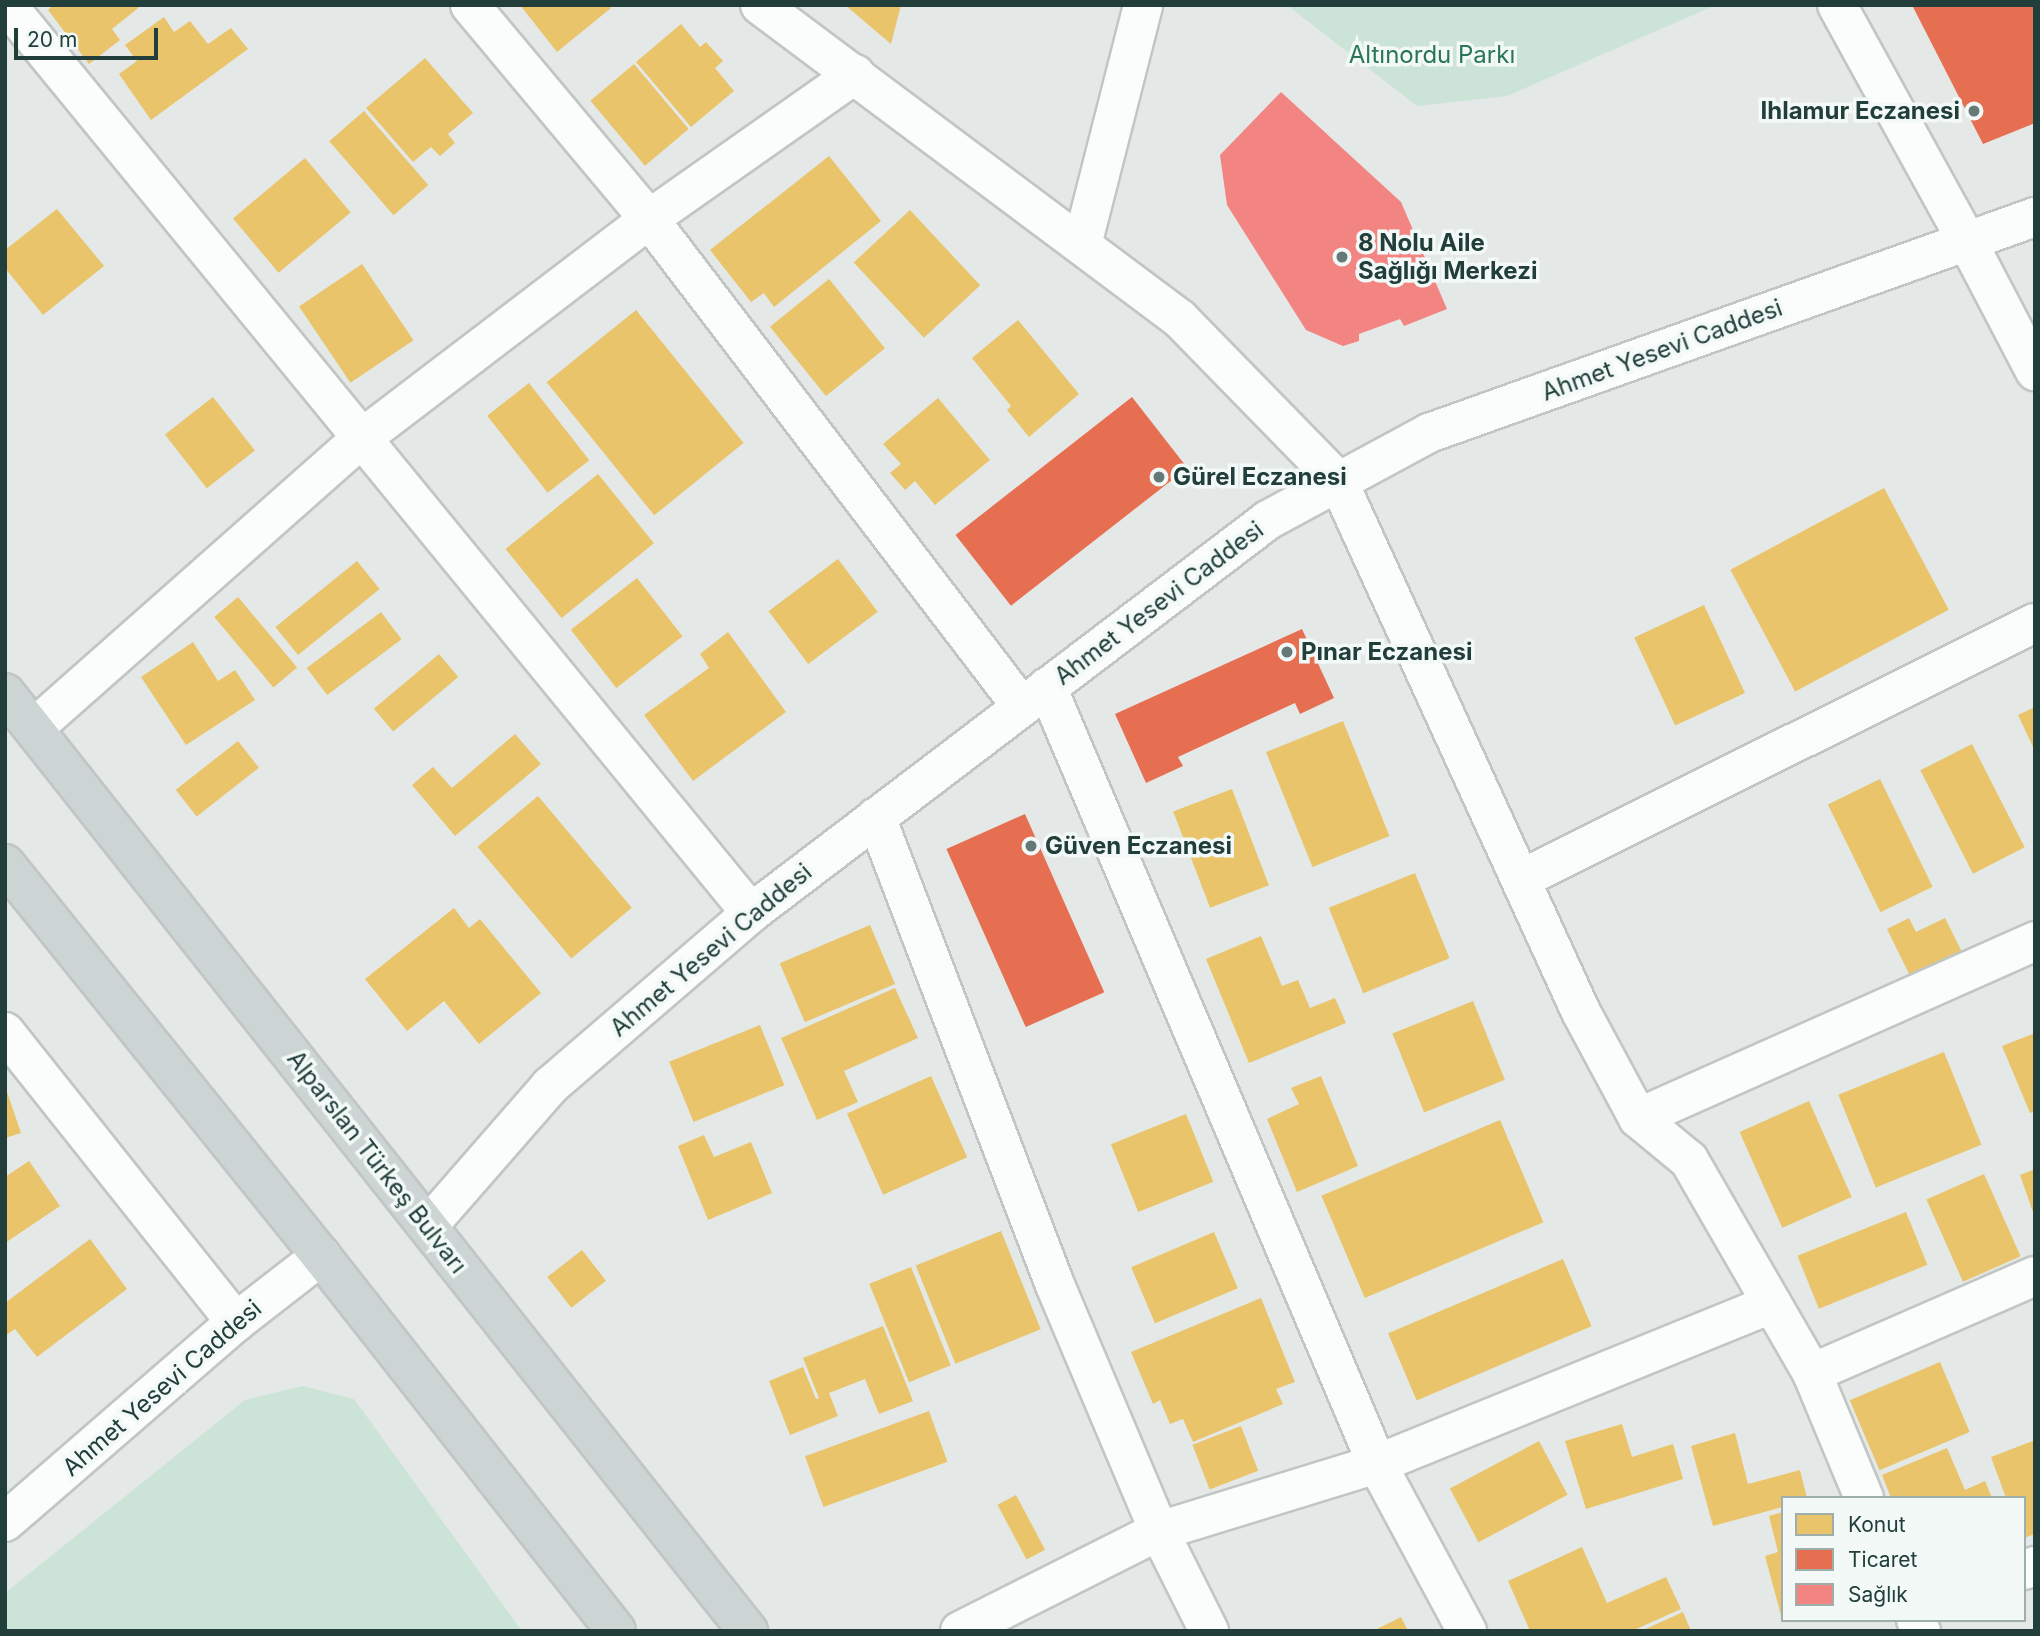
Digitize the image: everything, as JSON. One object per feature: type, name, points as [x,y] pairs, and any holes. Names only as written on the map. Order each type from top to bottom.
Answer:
[{"type":"main road","name":"Alparslan Türkeş Bulvarı","points":[[5,693],[748,1631]]},
{"type":"main road","points":[[5,864],[321,1256],[616,1631]]},
{"type":"street","points":[[7,5],[751,913]]},
{"type":"street","points":[[470,5],[649,219],[1035,697],[1377,1464],[1467,1631]]},
{"type":"street","points":[[1082,245],[1143,5]]},
{"type":"street","points":[[1837,5],[2035,371]]},
{"type":"street","points":[[768,9],[1180,319],[1338,481],[1581,1012],[1639,1118],[1689,1160],[1812,1373],[1863,1496]]},
{"type":"street","points":[[34,728],[362,438],[649,219],[855,74]]},
{"type":"street","name":"Ahmet Yesevi Caddesi","points":[[428,1226],[550,1086],[751,913],[1268,520],[1430,433],[2035,217]]},
{"type":"street","points":[[1521,878],[2035,623]]},
{"type":"street","points":[[876,817],[1055,1285],[1159,1531],[1209,1631]]},
{"type":"street","points":[[1639,1118],[2035,941]]},
{"type":"street","points":[[5,1032],[236,1322]]},
{"type":"street","name":"Ahmet Yesevi Caddesi","points":[[5,1522],[236,1322],[321,1256]]},
{"type":"street","points":[[1812,1373],[2035,1276]]},
{"type":"street","points":[[960,1631],[1159,1531],[1377,1464],[1772,1304]]},
{"type":"green space","name":"Altınordu Parkı","points":[[1287,5],[1716,5],[1507,96],[1417,106]]},
{"type":"green space","points":[[303,1386],[354,1399],[522,1631],[5,1631],[5,1593],[245,1400]]},
{"type":"building: Konut","points":[[53,5],[142,5],[112,29],[120,40],[89,64],[48,10]]},
{"type":"building: Konut","points":[[520,5],[610,5],[611,8],[557,52]]},
{"type":"building: Konut","points":[[845,5],[901,5],[891,44]]},
{"type":"building: Konut","points":[[164,17],[174,32],[190,21],[208,44],[231,28],[248,49],[151,120],[119,74],[137,61],[125,45]]},
{"type":"building: Konut","points":[[681,24],[700,47],[706,42],[723,61],[715,68],[734,91],[691,127],[636,62]]},
{"type":"building: Konut","points":[[425,58],[473,113],[448,134],[455,143],[440,156],[431,147],[413,162],[366,108]]},
{"type":"building: Konut","points":[[634,64],[689,129],[645,166],[590,101]]},
{"type":"building: Konut","points":[[364,111],[428,185],[394,215],[329,141]]},
{"type":"building: Konut","points":[[829,156],[881,221],[774,307],[764,293],[751,302],[710,250]]},
{"type":"building: Konut","points":[[305,158],[351,212],[279,273],[233,218]]},
{"type":"building: Konut","points":[[57,209],[104,266],[43,315],[5,268],[5,250]]},
{"type":"building: Konut","points":[[910,210],[980,285],[924,338],[854,263]]},
{"type":"building: Konut","points":[[362,264],[413,340],[350,383],[299,306]]},
{"type":"building: Konut","points":[[829,279],[885,348],[826,396],[770,327]]},
{"type":"building: Konut","points":[[636,310],[744,443],[654,515],[547,382]]},
{"type":"building: Konut","points":[[1018,320],[1079,394],[1029,437],[1007,410],[1011,406],[972,358]]},
{"type":"building: Konut","points":[[529,383],[589,460],[548,493],[487,416]]},
{"type":"building: Konut","points":[[213,397],[255,451],[207,488],[165,435]]},
{"type":"building: Konut","points":[[938,398],[990,460],[935,505],[915,481],[905,490],[890,473],[901,464],[883,444]]},
{"type":"building: Konut","points":[[598,474],[654,543],[562,618],[506,549]]},
{"type":"building: Konut","points":[[1884,488],[1949,610],[1795,692],[1730,570]]},
{"type":"building: Konut","points":[[838,559],[878,612],[808,664],[769,611]]},
{"type":"building: Konut","points":[[357,561],[380,589],[298,655],[275,627]]},
{"type":"building: Konut","points":[[637,578],[683,636],[616,688],[571,630]]},
{"type":"building: Konut","points":[[238,597],[297,667],[273,687],[214,617]]},
{"type":"building: Konut","points":[[1704,605],[1745,693],[1675,725],[1634,638]]},
{"type":"building: Konut","points":[[381,612],[401,639],[327,695],[307,668]]},
{"type":"building: Konut","points":[[728,632],[786,712],[693,781],[644,715],[709,668],[700,654]]},
{"type":"building: Konut","points":[[193,642],[218,681],[235,670],[255,700],[186,745],[141,677]]},
{"type":"building: Konut","points":[[439,654],[458,677],[393,732],[374,709]]},
{"type":"building: Konut","points":[[2035,707],[2035,751],[2018,715]]},
{"type":"building: Konut","points":[[1343,721],[1389,836],[1312,867],[1266,752]]},
{"type":"building: Konut","points":[[515,734],[541,764],[455,836],[412,785],[433,767],[452,788]]},
{"type":"building: Konut","points":[[238,741],[259,768],[197,816],[176,790]]},
{"type":"building: Konut","points":[[1972,744],[2025,847],[1973,874],[1920,770]]},
{"type":"building: Konut","points":[[1880,779],[1933,887],[1880,912],[1828,804]]},
{"type":"building: Konut","points":[[1232,789],[1269,885],[1210,908],[1173,812]]},
{"type":"building: Konut","points":[[538,796],[632,908],[571,959],[477,847]]},
{"type":"building: Konut","points":[[1415,873],[1449,958],[1363,993],[1329,908]]},
{"type":"building: Konut","points":[[454,908],[469,928],[480,919],[541,993],[479,1044],[444,1001],[407,1031],[365,979]]},
{"type":"building: Konut","points":[[1909,918],[1916,932],[1945,918],[1965,958],[1914,984],[1887,929]]},
{"type":"building: Konut","points":[[870,925],[895,984],[805,1022],[780,963]]},
{"type":"building: Konut","points":[[1261,936],[1282,986],[1298,980],[1310,1008],[1335,998],[1346,1023],[1249,1063],[1206,959]]},
{"type":"building: Konut","points":[[895,988],[918,1038],[844,1071],[858,1102],[817,1120],[781,1038]]},
{"type":"building: Konut","points":[[1473,1001],[1505,1080],[1424,1112],[1392,1034]]},
{"type":"building: Konut","points":[[760,1025],[784,1085],[693,1122],[669,1062]]},
{"type":"building: Konut","points":[[2035,1033],[2035,1111],[2030,1113],[2002,1046]]},
{"type":"building: Konut","points":[[1944,1052],[1981,1145],[1876,1187],[1838,1095]]},
{"type":"building: Konut","points":[[931,1076],[967,1157],[883,1195],[847,1113]]},
{"type":"building: Konut","points":[[1321,1076],[1358,1166],[1297,1192],[1267,1119],[1299,1104],[1291,1088]]},
{"type":"building: Konut","points":[[5,1086],[21,1133],[5,1138]]},
{"type":"building: Konut","points":[[1809,1101],[1852,1197],[1782,1228],[1740,1132]]},
{"type":"building: Konut","points":[[1186,1114],[1213,1182],[1138,1212],[1111,1144]]},
{"type":"building: Konut","points":[[1500,1120],[1543,1222],[1365,1298],[1321,1196]]},
{"type":"building: Konut","points":[[704,1135],[714,1157],[751,1142],[772,1193],[708,1220],[678,1146]]},
{"type":"building: Konut","points":[[29,1161],[60,1206],[5,1243],[5,1177]]},
{"type":"building: Konut","points":[[2035,1169],[2035,1215],[2034,1215],[2020,1175]]},
{"type":"building: Konut","points":[[1984,1174],[2021,1256],[1963,1282],[1926,1200]]},
{"type":"building: Konut","points":[[1906,1212],[1927,1265],[1819,1309],[1798,1256]]},
{"type":"building: Konut","points":[[1001,1231],[1041,1329],[955,1364],[916,1265]]},
{"type":"building: Konut","points":[[1214,1232],[1238,1288],[1155,1323],[1131,1267]]},
{"type":"building: Konut","points":[[90,1239],[127,1289],[37,1357],[15,1329],[5,1336],[5,1303]]},
{"type":"building: Konut","points":[[582,1250],[606,1281],[571,1308],[547,1277]]},
{"type":"building: Konut","points":[[1563,1259],[1592,1326],[1417,1400],[1388,1333]]},
{"type":"building: Konut","points":[[911,1267],[951,1365],[909,1382],[869,1284]]},
{"type":"building: Konut","points":[[1261,1298],[1295,1382],[1276,1389],[1283,1404],[1193,1442],[1183,1419],[1170,1424],[1160,1400],[1153,1404],[1131,1352]]},
{"type":"building: Konut","points":[[883,1326],[913,1401],[879,1414],[865,1379],[829,1393],[838,1416],[790,1435],[769,1381],[803,1367],[816,1399],[819,1398],[803,1358]]},
{"type":"building: Konut","points":[[1940,1362],[1970,1432],[1879,1470],[1850,1400]]},
{"type":"building: Konut","points":[[929,1411],[947,1462],[823,1507],[805,1456]]},
{"type":"building: Konut","points":[[1622,1424],[1632,1457],[1673,1444],[1683,1479],[1586,1509],[1565,1441]]},
{"type":"building: Konut","points":[[1241,1426],[1258,1471],[1210,1489],[1192,1445]]},
{"type":"building: Konut","points":[[1735,1433],[1748,1484],[1800,1470],[1806,1496],[1781,1496],[1781,1508],[1713,1526],[1691,1446]]},
{"type":"building: Konut","points":[[2035,1440],[2035,1534],[2026,1537],[2026,1496],[2005,1496],[1991,1457]]},
{"type":"building: Konut","points":[[1539,1441],[1568,1495],[1478,1542],[1450,1488]]},
{"type":"building: Konut","points":[[1947,1448],[1965,1490],[1985,1481],[1991,1496],[1890,1496],[1882,1475]]},
{"type":"building: Konut","points":[[1016,1495],[1045,1550],[1027,1560],[997,1505]]},
{"type":"building: Konut","points":[[1781,1513],[1781,1615],[1765,1556],[1778,1552],[1769,1516]]},
{"type":"building: Konut","points":[[1582,1547],[1607,1603],[1666,1577],[1681,1609],[1632,1631],[1530,1631],[1508,1581]]},
{"type":"building: Konut","points":[[1683,1612],[1691,1631],[1641,1631]]},
{"type":"building: Konut","points":[[1401,1617],[1408,1631],[1373,1631]]},
{"type":"building: Ticaret","points":[[1912,5],[2035,5],[2035,123],[1983,144]]},
{"type":"building: Ticaret","points":[[1132,397],[1187,468],[1011,606],[955,535]]},
{"type":"building: Ticaret","points":[[1302,629],[1334,698],[1300,714],[1295,703],[1178,757],[1183,766],[1146,783],[1115,714]]},
{"type":"building: Ticaret","points":[[1025,814],[1104,992],[1026,1027],[946,849]]},
{"type":"building: Sağlık","name":"8 Nolu Aile Sağlığı Merkezi","points":[[1281,92],[1401,202],[1447,309],[1404,326],[1400,319],[1359,334],[1359,341],[1343,346],[1306,330],[1227,205],[1220,155]]},
{"type":"place","name":"Ihlamur Eczanesi","points":[[1974,111]]},
{"type":"place","name":"8 Nolu Aile Sağlığı Merkezi","points":[[1342,257]]},
{"type":"place","name":"Gürel Eczanesi","points":[[1159,477]]},
{"type":"place","name":"Pınar Eczanesi","points":[[1287,652]]},
{"type":"place","name":"Güven Eczanesi","points":[[1031,846]]}]
